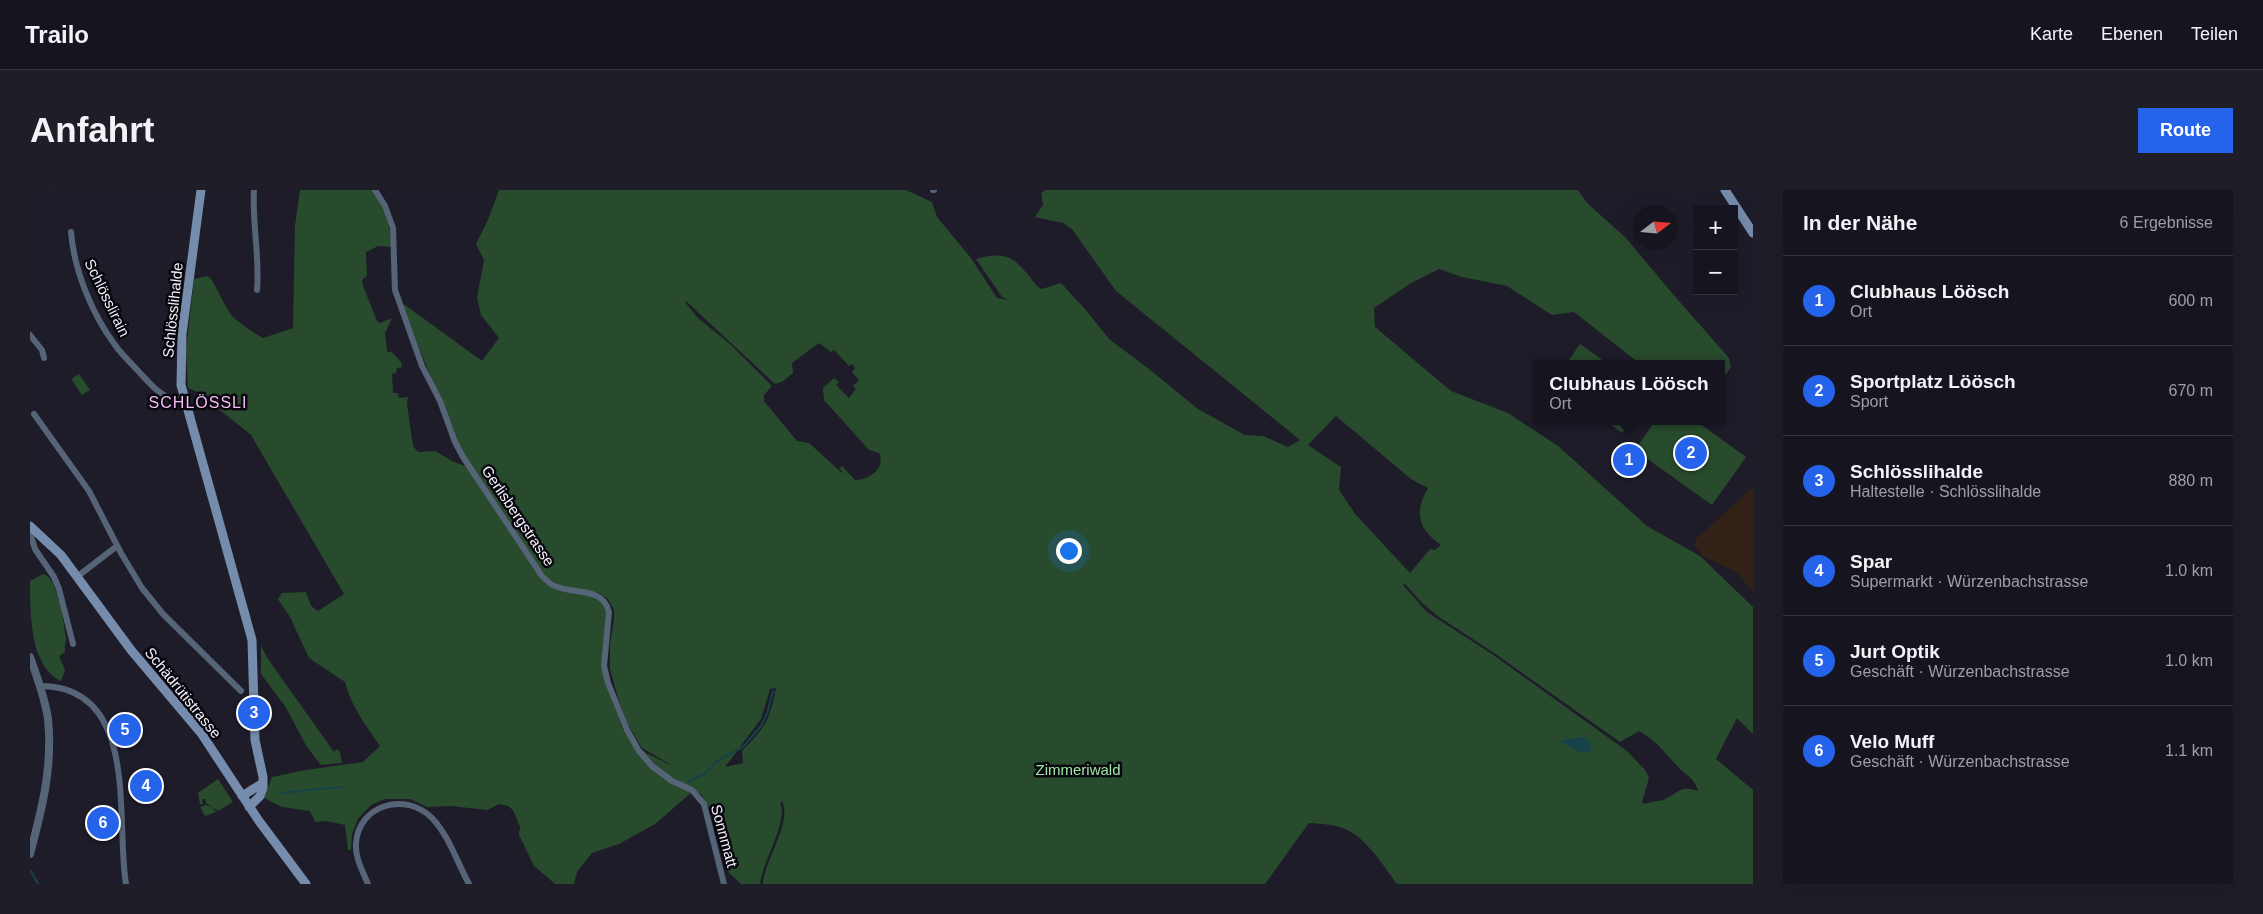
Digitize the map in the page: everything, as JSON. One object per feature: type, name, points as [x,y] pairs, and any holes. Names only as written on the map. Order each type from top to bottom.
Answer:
[{"type":"main road","name":"Schlösslihalde","points":[[201,190],[182,334],[181,385],[250,630],[254,663],[255,740],[263,772],[263,783]]},
{"type":"main road","points":[[1725,190],[1753,233]]},
{"type":"main road","name":"Schädrütistrasse","points":[[32,528],[61,555],[131,650],[200,734],[249,807],[306,884]]},
{"type":"main road","points":[[242,796],[263,783]]},
{"type":"main road","points":[[249,807],[260,796],[263,783]]},
{"type":"street","points":[[254,190],[253,218],[258,261],[258,290]]},
{"type":"street","name":"Gerlisbergstrasse","points":[[375,190],[385,206],[393,228],[397,298],[406,317],[414,347],[440,401],[455,442],[542,576],[551,584],[597,595],[604,599],[609,612],[604,666],[608,683],[627,730],[639,750],[652,766],[672,782],[692,790],[698,795]]},
{"type":"street","name":"Schlösslirain","points":[[71,232],[75,262],[80,276],[109,336],[156,390],[168,398],[184,400]]},
{"type":"street","points":[[30,335],[42,350],[44,358]]},
{"type":"street","points":[[34,414],[89,491],[139,583],[163,614],[241,691]]},
{"type":"street","points":[[32,528],[31,536],[35,549],[54,577],[59,589],[73,644]]},
{"type":"street","points":[[78,576],[118,546]]},
{"type":"street","points":[[30,657],[48,718],[49,771],[30,854]]},
{"type":"street","points":[[40,686],[61,687],[78,695],[93,706],[109,733],[119,765],[121,850],[127,884]]},
{"type":"street","name":"Sonnmatt","points":[[698,795],[707,812],[724,884]]},
{"type":"street","points":[[368,884],[357,858],[355,846],[360,826],[367,816],[376,809],[397,803],[415,807],[431,817],[447,840],[469,884]]},
{"type":"shaded area","points":[[1753,487],[1753,592],[1736,572],[1702,556],[1695,546],[1696,539]]},
{"type":"shaded area","points":[[1581,737],[1588,739],[1590,742],[1591,749],[1587,753],[1582,753],[1559,741]]},
{"type":"green space","points":[[300,190],[373,190],[386,217],[392,247],[378,246],[366,252],[367,276],[362,280],[377,321],[380,323],[392,318],[385,333],[387,352],[392,352],[401,362],[402,367],[397,368],[396,373],[392,374],[393,393],[398,393],[399,398],[408,397],[407,404],[413,446],[418,452],[435,451],[467,467],[540,578],[602,600],[607,613],[605,682],[623,729],[640,755],[691,793],[655,824],[619,844],[592,853],[577,872],[574,884],[555,884],[534,866],[519,835],[520,827],[513,810],[508,806],[499,804],[487,810],[451,806],[427,807],[410,799],[385,799],[371,805],[358,819],[352,834],[351,850],[348,850],[345,825],[326,821],[315,822],[310,811],[282,807],[264,798],[272,777],[363,762],[380,746],[355,708],[345,682],[309,658],[290,617],[278,599],[282,593],[306,592],[311,606],[318,611],[344,594],[251,435],[198,392],[188,388],[186,350],[194,279],[207,276],[210,278],[231,315],[263,338],[293,328],[295,226]]},
{"type":"green space","name":"Zimmeriwald","points":[[499,190],[906,190],[932,202],[937,217],[971,258],[997,298],[1009,300],[1002,297],[976,259],[998,256],[1013,260],[1042,289],[1061,283],[1109,339],[1198,409],[1245,435],[1263,436],[1288,447],[1300,440],[1116,291],[1072,229],[1063,223],[1035,217],[1043,205],[1041,193],[1046,190],[1578,190],[1587,203],[1626,238],[1633,246],[1633,250],[1636,250],[1729,358],[1731,367],[1725,376],[1725,360],[1635,360],[1574,312],[1552,315],[1507,286],[1462,277],[1439,269],[1411,283],[1374,308],[1375,327],[1451,391],[1508,413],[1558,446],[1647,526],[1700,556],[1753,607],[1753,734],[1737,718],[1716,759],[1753,790],[1753,884],[1397,884],[1375,854],[1354,834],[1338,827],[1309,823],[1265,884],[763,884],[784,819],[782,801],[780,803],[782,811],[781,820],[760,884],[741,884],[726,870],[710,809],[701,794],[669,778],[646,756],[641,749],[673,766],[642,748],[627,723],[610,669],[610,643],[614,610],[608,599],[599,593],[560,585],[548,579],[467,459],[455,438],[402,305],[405,305],[482,361],[499,338],[481,315],[477,298],[484,260],[476,244],[488,220]],"holes":[[[685,302],[775,384],[782,382],[793,373],[792,363],[819,343],[831,352],[834,350],[849,366],[852,364],[855,368],[852,372],[859,380],[853,386],[856,389],[849,398],[836,385],[839,382],[834,378],[823,388],[824,400],[869,450],[879,453],[881,458],[880,464],[875,472],[866,478],[855,480],[842,466],[839,468],[842,473],[809,443],[797,441],[764,401],[764,395],[772,386],[730,344],[698,318]],[[1336,416],[1411,479],[1428,488],[1421,505],[1421,520],[1427,533],[1441,545],[1435,550],[1430,549],[1410,573],[1356,515],[1339,490],[1341,467],[1308,445]],[[1405,584],[1422,603],[1439,617],[1494,653],[1620,742],[1639,731],[1646,735],[1691,779],[1698,791],[1683,789],[1662,800],[1645,804],[1642,802],[1649,778],[1645,770],[1627,751],[1492,654],[1427,612],[1403,585]],[[776,688],[771,709],[761,729],[742,751],[743,763],[725,767],[761,719],[770,689]]]},
{"type":"green space","points":[[1580,344],[1602,360],[1569,360]]},
{"type":"green space","points":[[79,374],[90,390],[82,395],[71,379]]},
{"type":"green space","points":[[1611,425],[1628,425],[1622,433]]},
{"type":"green space","points":[[1652,425],[1702,425],[1746,457],[1712,505],[1635,450]]},
{"type":"green space","points":[[43,574],[53,583],[64,623],[65,652],[59,656],[65,670],[61,681],[51,674],[43,664],[34,638],[30,609],[30,581]]},
{"type":"green space","points":[[261,646],[268,659],[334,752],[337,749],[340,752],[342,763],[321,765],[307,747],[285,706],[261,674]]},
{"type":"green space","points":[[218,779],[233,802],[218,811],[206,803],[205,799],[202,799],[203,804],[200,804],[198,793]]},
{"type":"green space","points":[[206,805],[212,807],[216,812],[205,816],[200,807]]},
{"type":"waterway","points":[[688,781],[705,774],[717,761],[743,747],[761,726],[767,714],[773,691]]},
{"type":"waterway","points":[[279,793],[341,787]]},
{"type":"waterway","points":[[31,871],[38,884]]},
{"type":"place","name":"Sportplatz Löösch","points":[[1691,453]]},
{"type":"place","name":"Clubhaus Löösch","points":[[1629,460]]},
{"type":"place","name":"Schlösslihalde","points":[[254,713]]},
{"type":"place","name":"Jurt Optik","points":[[125,730]]},
{"type":"place","name":"Spar","points":[[146,786]]},
{"type":"place","name":"Velo Muff","points":[[103,823]]},
{"type":"district","name":"SCHLÖSSLI","points":[[198,402]]}]
